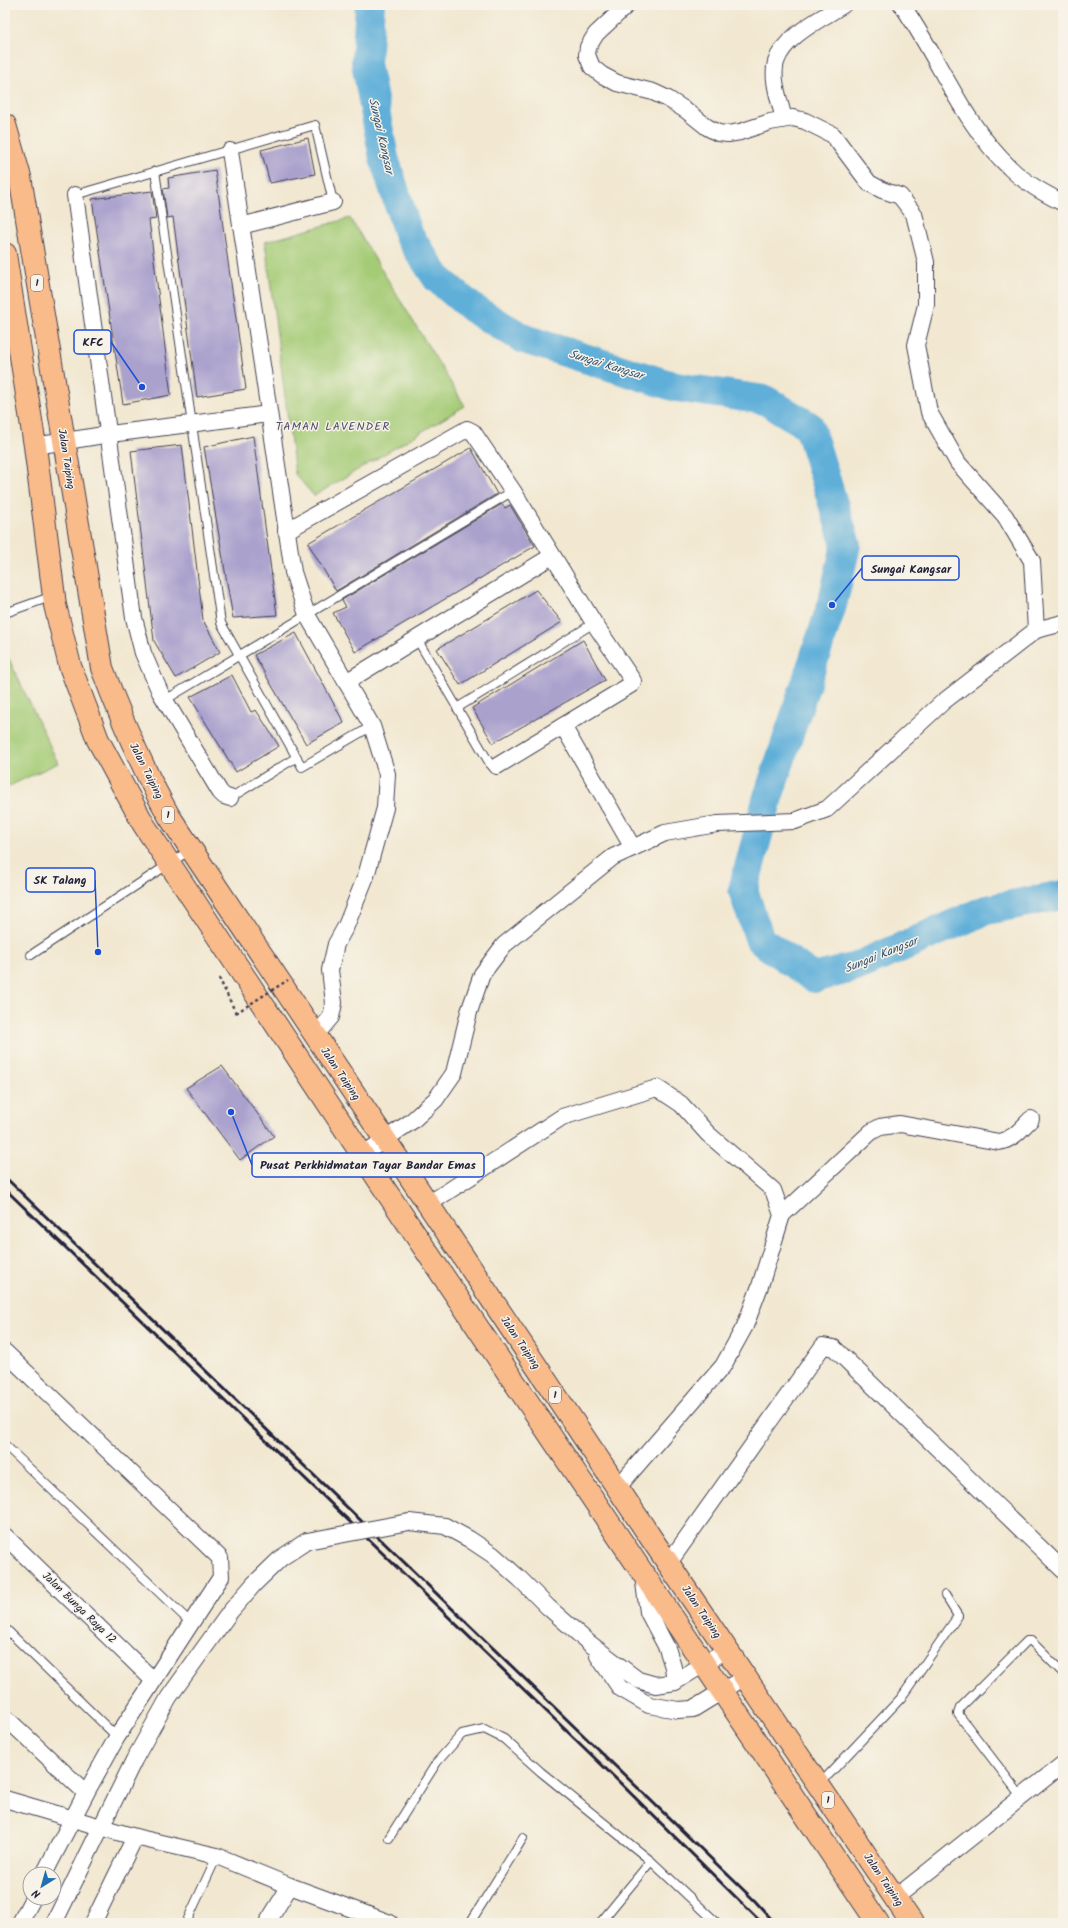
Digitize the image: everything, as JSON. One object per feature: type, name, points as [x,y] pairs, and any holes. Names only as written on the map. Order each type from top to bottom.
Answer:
[{"type":"highway","name":"Jalan Taiping","points":[[5,125],[20,177],[63,442],[102,668],[123,725],[144,771],[169,816],[191,850],[384,1141],[618,1487],[726,1650],[912,1923]]},
{"type":"highway","name":"1","points":[[5,254],[35,446],[54,596],[70,666],[98,740],[144,825],[362,1156],[878,1923]]},
{"type":"street","points":[[627,5],[596,34],[588,47],[588,55],[592,67],[602,75],[617,83],[653,92],[668,99],[687,111],[707,127],[718,133],[728,134],[740,132],[784,119],[793,118],[805,121],[832,135],[868,183],[882,190],[900,196],[914,214],[926,262],[926,305],[916,345],[929,412],[958,463],[1005,516],[1032,561],[1036,630]]},
{"type":"street","points":[[784,119],[776,80],[776,63],[781,50],[792,37],[843,5]]},
{"type":"street","points":[[902,5],[975,127],[992,148],[1010,168],[1039,191],[1063,203]]},
{"type":"street","points":[[230,150],[268,414],[293,572],[307,615],[372,726],[387,774],[385,808],[366,876],[346,926],[336,944],[330,970],[334,1003],[331,1017],[315,1036]]},
{"type":"street","points":[[75,195],[110,434],[134,618],[143,653],[165,700],[220,792],[224,796],[230,798]]},
{"type":"street","points":[[241,226],[333,202]]},
{"type":"street","points":[[35,446],[110,434],[268,414]]},
{"type":"street","points":[[286,530],[467,430],[473,432],[513,491],[594,623],[633,681],[632,684],[497,766]]},
{"type":"street","points":[[346,682],[552,556]]},
{"type":"street","points":[[362,1156],[412,1121],[436,1099],[454,1073],[469,1012],[482,974],[504,945],[613,857],[666,833],[717,824],[795,821],[827,809],[943,702],[1036,630],[1063,623]]},
{"type":"street","points":[[563,726],[633,848]]},
{"type":"street","points":[[427,1205],[562,1117],[657,1088],[681,1104],[708,1134],[773,1190],[782,1215]]},
{"type":"street","points":[[618,1487],[723,1366],[745,1326],[760,1286],[782,1215],[872,1132],[880,1127],[900,1124],[999,1142],[1007,1141],[1016,1135],[1031,1119]]},
{"type":"street","points":[[668,1564],[823,1346],[834,1348],[1063,1570]]},
{"type":"street","points":[[5,1352],[220,1558],[221,1577],[117,1737],[48,1866]]},
{"type":"street","points":[[54,1923],[134,1760],[169,1697],[230,1612],[254,1584],[281,1558],[307,1542],[409,1522],[446,1526],[493,1555],[589,1643],[638,1680],[656,1685],[674,1682],[726,1650]]},
{"type":"street","name":"Jalan Bunga Raya 12","points":[[5,1536],[153,1680]]},
{"type":"street","points":[[642,1572],[648,1612],[667,1648],[673,1667],[674,1682]]},
{"type":"street","points":[[589,1643],[620,1688],[649,1705],[678,1710],[693,1709],[745,1678]]},
{"type":"street","points":[[5,1717],[86,1793]]},
{"type":"street","points":[[895,1898],[1063,1764]]},
{"type":"street","points":[[5,1799],[135,1837],[217,1856],[290,1886],[390,1923]]},
{"type":"street","points":[[93,1923],[135,1837]]},
{"type":"street","points":[[267,1923],[290,1886]]},
{"type":"street","points":[[20,1923],[28,1906]]},
{"type":"lane","points":[[75,195],[155,170],[315,125],[333,202]]},
{"type":"lane","points":[[155,170],[221,622],[302,766],[372,726]]},
{"type":"lane","points":[[165,700],[513,491]]},
{"type":"lane","points":[[5,613],[54,596]]},
{"type":"lane","points":[[457,708],[594,623]]},
{"type":"lane","points":[[417,639],[490,764],[493,768],[497,766]]},
{"type":"lane","points":[[230,798],[297,757]]},
{"type":"lane","points":[[31,956],[191,850]]},
{"type":"lane","points":[[5,1445],[191,1623]]},
{"type":"lane","points":[[818,1785],[902,1698],[958,1616],[944,1595]]},
{"type":"lane","points":[[5,1628],[117,1737]]},
{"type":"lane","points":[[1021,1796],[958,1714],[960,1708],[1027,1641],[1031,1641],[1063,1673]]},
{"type":"lane","points":[[389,1838],[437,1762],[462,1734],[484,1729],[504,1739],[541,1772],[651,1861],[716,1922]]},
{"type":"lane","points":[[470,1923],[523,1838]]},
{"type":"lane","points":[[186,1923],[217,1856]]},
{"type":"lane","points":[[600,1923],[651,1861]]},
{"type":"path","points":[[219,978],[236,1013],[288,980]]},
{"type":"green space","points":[[350,218],[465,406],[314,496],[295,474],[265,242]]},
{"type":"green space","points":[[8,657],[58,763],[5,788],[5,658]]},
{"type":"building","points":[[308,138],[315,174],[270,183],[261,150]]},
{"type":"building","points":[[215,170],[246,389],[197,397],[173,217],[167,218],[163,189],[169,188],[168,178]]},
{"type":"building","points":[[152,191],[156,219],[149,220],[171,395],[123,404],[92,199]]},
{"type":"building","points":[[253,436],[277,615],[233,618],[204,447]]},
{"type":"building","points":[[182,445],[203,620],[220,652],[176,678],[154,641],[131,451]]},
{"type":"building","points":[[471,448],[497,494],[336,591],[308,543]]},
{"type":"building","points":[[502,504],[505,508],[510,505],[535,546],[355,652],[333,613],[346,607],[342,600]]},
{"type":"building","points":[[536,590],[562,622],[460,685],[437,649]]},
{"type":"building","points":[[296,633],[344,723],[306,744],[254,655]]},
{"type":"building","points":[[583,640],[605,680],[493,743],[472,708]]},
{"type":"building","points":[[232,675],[251,712],[256,710],[279,746],[236,772],[190,697]]},
{"type":"building","points":[[222,1066],[274,1136],[240,1160],[186,1088]]},
{"type":"waterway","name":"Sungai Kangsar","points":[[370,5],[366,63],[384,158],[409,236],[437,278],[472,308],[524,339],[676,387],[765,400],[809,426],[846,545],[832,605],[768,797],[743,890],[760,940],[814,978],[856,967],[986,910],[1063,895]]},
{"type":"railway","points":[[5,1177],[755,1901],[775,1923]]},
{"type":"railway","points":[[5,1189],[603,1766],[762,1923]]},
{"type":"place","name":"KFC","points":[[142,387]]},
{"type":"place","name":"Sungai Kangsar","points":[[832,605]]},
{"type":"place","name":"SK Talang","points":[[98,952]]},
{"type":"place","name":"Pusat Perkhidmatan Tayar Bandar Emas","points":[[231,1112]]},
{"type":"district","name":"TAMAN LAVENDER","points":[[333,426]]}]
